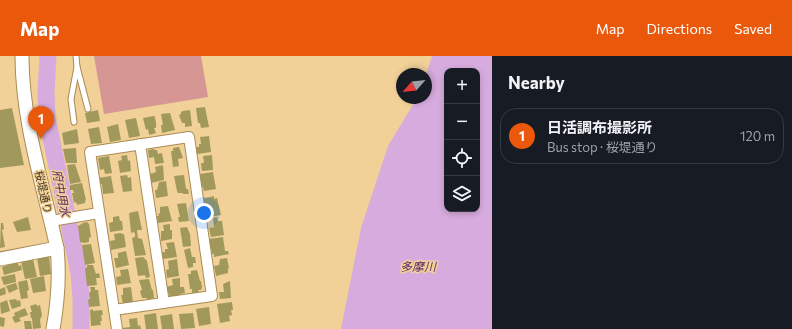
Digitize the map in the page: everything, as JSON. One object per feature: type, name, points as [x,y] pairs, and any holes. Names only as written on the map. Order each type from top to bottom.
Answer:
[{"type":"street","name":"桜堤通り","points":[[22,56],[23,90],[27,121],[55,220],[59,269],[58,302],[53,329]]},
{"type":"street","points":[[114,310],[212,296],[199,196],[189,137],[90,152],[99,213],[114,310],[117,329]]},
{"type":"street","points":[[140,144],[164,303]]},
{"type":"street","points":[[55,220],[99,213]]},
{"type":"street","points":[[0,259],[57,248]]},
{"type":"lane","points":[[76,56],[77,67],[88,109]]},
{"type":"lane","points":[[74,122],[71,99],[77,67]]},
{"type":"shaded area","points":[[94,56],[201,56],[208,97],[104,114]]},
{"type":"water","name":"多摩川","points":[[432,56],[492,56],[492,329],[341,329],[361,228],[388,146],[413,104],[432,104],[432,68],[428,68]]},
{"type":"building","points":[[205,107],[209,127],[201,128],[200,123],[198,123],[196,108]]},
{"type":"building","points":[[12,108],[24,165],[0,168],[0,110]]},
{"type":"building","points":[[98,110],[100,121],[87,123],[85,113]]},
{"type":"building","points":[[190,110],[192,126],[185,127],[185,123],[182,123],[179,115],[183,111]]},
{"type":"building","points":[[170,113],[175,130],[162,133],[161,125],[163,125],[161,114]]},
{"type":"building","points":[[154,116],[156,128],[154,128],[156,133],[149,135],[143,118]]},
{"type":"building","points":[[136,118],[140,136],[129,138],[125,120]]},
{"type":"building","points":[[118,124],[121,140],[110,142],[107,127]]},
{"type":"building","points":[[99,127],[102,143],[91,144],[88,129]]},
{"type":"building","points":[[77,129],[79,143],[64,145],[62,133]]},
{"type":"building","points":[[209,136],[211,152],[197,154],[196,147],[199,147],[199,144],[201,144],[200,137]]},
{"type":"building","points":[[179,147],[183,158],[178,159],[179,166],[173,167],[171,151],[173,151],[173,148]]},
{"type":"building","points":[[76,148],[77,163],[66,163],[63,149]]},
{"type":"building","points":[[148,150],[157,150],[158,154],[162,153],[164,163],[155,164],[154,157],[149,158]]},
{"type":"building","points":[[127,155],[128,161],[130,160],[131,171],[120,173],[118,161],[122,160],[121,156]]},
{"type":"building","points":[[212,155],[213,170],[202,171],[201,163],[204,163],[203,156]]},
{"type":"building","points":[[109,156],[112,173],[105,174],[104,169],[100,170],[98,158]]},
{"type":"building","points":[[75,164],[81,182],[70,184],[67,165]]},
{"type":"building","points":[[163,165],[164,180],[151,183],[150,174],[156,172],[155,167]]},
{"type":"building","points":[[213,172],[216,189],[204,191],[200,174]]},
{"type":"building","points":[[127,175],[128,178],[131,177],[132,191],[123,192],[120,176]]},
{"type":"building","points":[[184,175],[186,189],[188,189],[189,194],[178,193],[177,191],[174,176]]},
{"type":"building","points":[[111,176],[114,193],[103,194],[102,184],[99,185],[98,178]]},
{"type":"building","points":[[166,181],[168,196],[156,198],[155,190],[157,190],[159,182]]},
{"type":"building","points":[[82,183],[86,200],[85,203],[77,205],[76,202],[74,203],[72,193],[74,193],[73,190],[70,190],[70,185]]},
{"type":"building","points":[[214,196],[214,199],[217,198],[221,215],[209,217],[207,206],[203,206],[202,199]]},
{"type":"building","points":[[186,203],[189,221],[179,222],[178,217],[180,217],[177,204]]},
{"type":"building","points":[[168,206],[172,221],[158,223],[157,216],[159,216],[158,214],[160,213],[160,207]]},
{"type":"building","points":[[138,211],[142,230],[137,230],[138,238],[142,239],[146,255],[135,256],[132,238],[135,237],[135,234],[134,232],[131,233],[129,213]]},
{"type":"building","points":[[119,216],[120,221],[122,221],[123,230],[110,232],[109,223],[113,222],[113,217]]},
{"type":"building","points":[[28,217],[31,230],[17,232],[13,222]]},
{"type":"building","points":[[217,217],[218,221],[222,221],[224,235],[211,237],[209,228],[214,227],[213,218]]},
{"type":"building","points":[[1,220],[4,229],[2,230],[5,247],[0,248]]},
{"type":"building","points":[[87,222],[89,224],[91,237],[89,238],[89,242],[84,243],[80,242],[78,226]]},
{"type":"building","points":[[170,224],[172,239],[161,241],[161,231],[164,231],[163,225]]},
{"type":"building","points":[[187,227],[190,234],[191,246],[183,247],[180,228]]},
{"type":"building","points":[[114,234],[124,234],[126,247],[111,250],[110,241],[115,240]]},
{"type":"building","points":[[223,237],[225,251],[228,251],[229,254],[214,257],[209,239]]},
{"type":"building","points":[[174,242],[177,257],[163,259],[162,252],[165,252],[165,249],[168,249],[166,243]]},
{"type":"building","points":[[91,244],[95,263],[85,265],[82,245]]},
{"type":"building","points":[[190,248],[192,257],[195,257],[196,263],[193,263],[193,267],[188,268],[184,250]]},
{"type":"building","points":[[126,251],[129,265],[116,268],[114,258],[118,258],[118,253]]},
{"type":"building","points":[[46,256],[49,257],[51,274],[40,276],[37,258]]},
{"type":"building","points":[[143,257],[147,261],[150,277],[146,278],[145,275],[138,276],[135,258]]},
{"type":"building","points":[[227,258],[229,268],[228,273],[216,276],[214,266],[219,265],[220,259]]},
{"type":"building","points":[[33,259],[37,277],[25,279],[21,261]]},
{"type":"building","points":[[177,259],[179,276],[167,278],[166,270],[169,269],[168,261]]},
{"type":"building","points":[[17,262],[19,266],[21,265],[22,270],[4,275],[2,267]]},
{"type":"building","points":[[87,265],[93,265],[96,274],[99,273],[100,278],[96,278],[97,285],[87,286],[85,268],[87,268]]},
{"type":"building","points":[[128,269],[131,283],[117,285],[116,277],[121,276],[120,270]]},
{"type":"building","points":[[197,270],[202,287],[201,290],[198,290],[199,292],[192,293],[188,274],[191,274],[191,271]]},
{"type":"building","points":[[15,274],[16,282],[4,285],[1,277]]},
{"type":"building","points":[[44,276],[46,291],[33,293],[30,279]]},
{"type":"building","points":[[180,278],[180,287],[184,287],[185,293],[180,294],[180,296],[170,297],[169,293],[166,293],[166,287],[173,285],[172,279]]},
{"type":"building","points":[[149,279],[154,298],[147,300],[147,298],[142,298],[140,291],[142,290],[139,280]]},
{"type":"building","points":[[27,280],[29,290],[27,291],[28,298],[21,299],[18,282]]},
{"type":"building","points":[[230,281],[231,298],[220,299],[219,292],[224,292],[223,284]]},
{"type":"building","points":[[16,283],[18,289],[9,293],[6,286]]},
{"type":"building","points":[[5,287],[6,294],[0,296],[0,289]]},
{"type":"building","points":[[90,287],[95,287],[95,290],[98,290],[100,306],[89,307],[88,300],[90,299]]},
{"type":"building","points":[[131,287],[133,303],[123,304],[121,295],[123,295],[123,288]]},
{"type":"building","points":[[16,299],[17,301],[20,300],[21,306],[12,309],[9,300]]},
{"type":"building","points":[[7,300],[10,311],[1,314],[0,303]]},
{"type":"building","points":[[232,302],[233,310],[231,310],[232,315],[229,316],[230,321],[220,323],[217,304]]},
{"type":"building","points":[[36,304],[37,306],[40,305],[42,315],[40,320],[41,328],[33,329],[30,312],[32,312],[30,306]]},
{"type":"building","points":[[209,307],[211,324],[199,326],[196,309]]},
{"type":"building","points":[[25,308],[28,315],[19,318],[21,321],[15,323],[12,317],[15,316],[14,313]]},
{"type":"building","points":[[93,309],[93,311],[102,310],[103,315],[101,315],[101,325],[91,326],[90,310]]},
{"type":"building","points":[[156,313],[158,329],[146,329],[144,315]]},
{"type":"building","points":[[193,313],[195,328],[181,329],[179,314]]},
{"type":"building","points":[[172,314],[174,329],[162,329],[160,316]]},
{"type":"building","points":[[0,317],[5,318],[4,327],[0,326]]},
{"type":"building","points":[[137,318],[138,326],[140,325],[141,329],[122,328],[130,327],[129,319]]},
{"type":"building","points":[[24,321],[31,321],[32,329],[25,329]]},
{"type":"waterway","name":"府中用水","points":[[48,56],[46,92],[47,118],[79,273],[81,329]]},
{"type":"place","name":"日活調布撮影所","points":[[41,139]]}]
